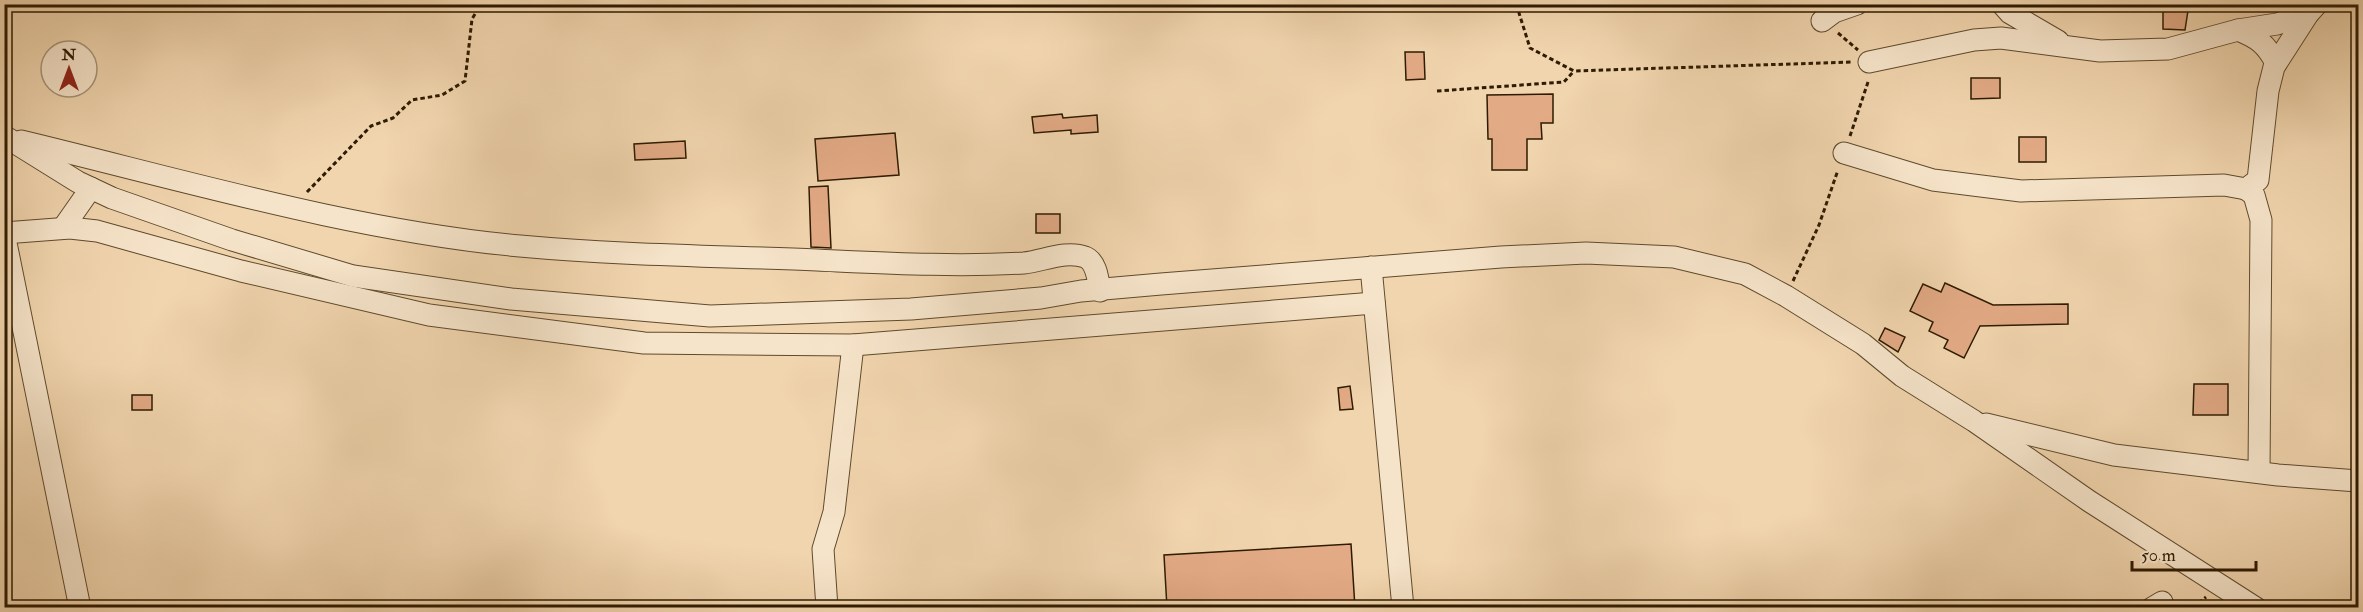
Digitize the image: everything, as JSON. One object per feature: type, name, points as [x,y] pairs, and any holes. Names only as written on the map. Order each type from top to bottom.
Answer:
[{"type":"street","points":[[1822,21],[1834,12],[1857,4]]},
{"type":"street","points":[[2002,4],[2010,13],[2067,46]]},
{"type":"street","points":[[1869,62],[1974,40],[2001,38],[2100,51],[2168,49],[2238,30],[2277,24],[2312,9]]},
{"type":"street","points":[[2247,189],[2258,180],[2268,91],[2276,63],[2312,9]]},
{"type":"street","points":[[2238,30],[2267,45],[2276,63]]},
{"type":"street","points":[[5,136],[293,206],[387,226],[531,247],[890,264],[1023,263],[1067,255],[1086,257],[1094,265],[1100,291]]},
{"type":"street","points":[[5,136],[91,188],[232,240],[353,276],[511,299],[710,316],[911,309],[1041,298],[1081,291],[1161,284],[1586,253],[1674,257],[1745,274],[1863,344],[1902,376],[1974,421],[2088,501],[2256,608]]},
{"type":"street","points":[[1844,153],[1933,180],[2021,191],[2224,185],[2247,189],[2254,195],[2261,220],[2259,472]]},
{"type":"street","points":[[63,228],[91,188]]},
{"type":"street","points":[[80,608],[4,233],[63,228],[97,231],[241,271],[429,315],[644,343],[853,345],[1374,303]]},
{"type":"street","points":[[1371,267],[1403,608]]},
{"type":"street","points":[[828,608],[824,549],[834,512],[853,345]]},
{"type":"street","points":[[1974,421],[2114,455],[2358,481]]},
{"type":"path","points":[[293,206],[371,126],[391,119],[412,100],[442,95],[465,81],[472,20],[481,4]]},
{"type":"path","points":[[1520,4],[1519,13],[1530,48],[1574,71],[1869,62]]},
{"type":"path","points":[[1437,91],[1564,82],[1574,71]]},
{"type":"building","points":[[2176,4],[2189,4],[2185,30],[2163,29],[2163,11],[2176,11]]},
{"type":"building","points":[[1405,52],[1424,52],[1425,79],[1406,80]]},
{"type":"building","points":[[1971,78],[2000,78],[2000,98],[1971,99]]},
{"type":"building","points":[[1553,94],[1553,123],[1541,123],[1542,139],[1527,139],[1527,170],[1492,170],[1492,139],[1488,139],[1487,95]]},
{"type":"building","points":[[1062,114],[1063,118],[1097,115],[1098,132],[1071,134],[1071,130],[1034,133],[1032,117]]},
{"type":"building","points":[[895,133],[899,175],[818,181],[815,139]]},
{"type":"building","points":[[2019,137],[2046,137],[2046,162],[2019,162]]},
{"type":"building","points":[[685,141],[686,158],[635,160],[634,144]]},
{"type":"building","points":[[828,186],[831,248],[811,247],[809,187]]},
{"type":"building","points":[[1036,214],[1060,214],[1060,233],[1036,233]]},
{"type":"building","points":[[1945,283],[1993,305],[2068,304],[2068,324],[1980,326],[1964,358],[1944,348],[1948,340],[1929,331],[1933,322],[1910,311],[1923,284],[1941,292]]},
{"type":"building","points":[[1885,328],[1905,337],[1898,352],[1879,340]]},
{"type":"building","points":[[2194,384],[2228,384],[2228,415],[2193,415]]},
{"type":"building","points":[[1350,386],[1353,409],[1340,410],[1338,388]]},
{"type":"building","points":[[132,395],[152,395],[152,410],[132,410]]},
{"type":"building","points":[[1351,544],[1355,608],[1167,608],[1164,555]]}]
